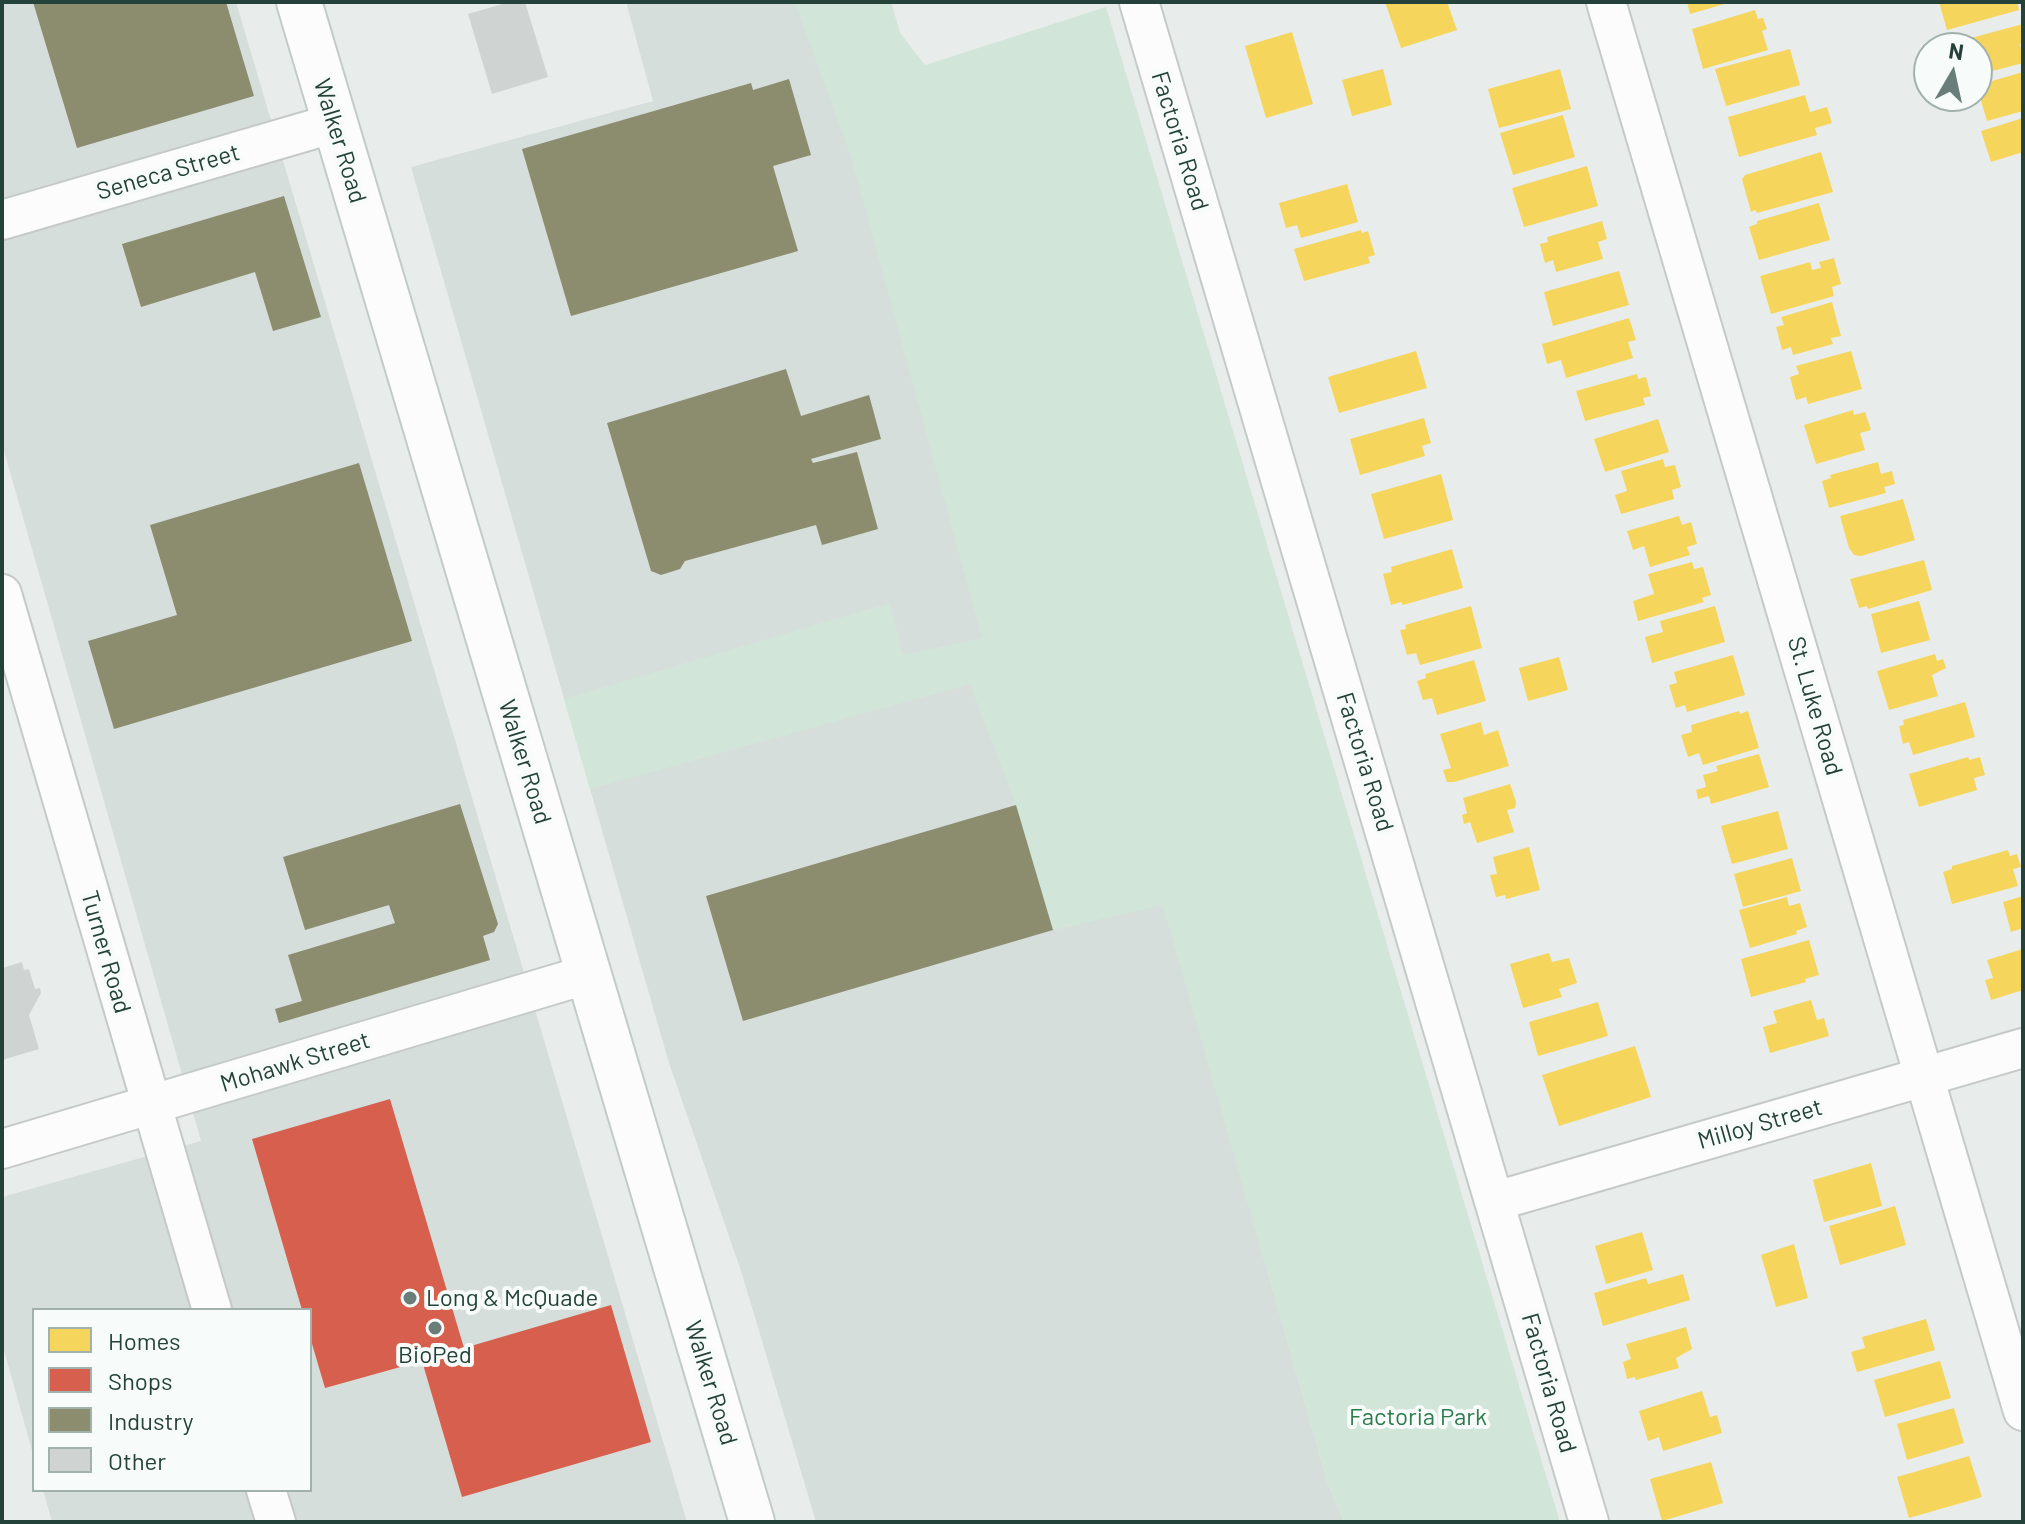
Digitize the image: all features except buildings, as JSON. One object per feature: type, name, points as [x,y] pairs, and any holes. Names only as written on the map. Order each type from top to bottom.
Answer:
[{"type":"main road","name":"Walker Road","points":[[299,2],[752,1522]]},
{"type":"street","name":"Factoria Road","points":[[1141,2],[1589,1522]]},
{"type":"street","name":"St. Luke Road","points":[[1606,2],[2023,1411]]},
{"type":"street","name":"Seneca Street","points":[[2,220],[335,123]]},
{"type":"street","name":"Turner Road","points":[[2,594],[211,1308]]},
{"type":"street","name":"Mohawk Street","points":[[2,1149],[589,974]]},
{"type":"street","name":"Milloy Street","points":[[1496,1201],[2023,1048]]},
{"type":"street","points":[[267,1492],[276,1522]]},
{"type":"shaded area","points":[[2,2],[236,2],[687,1522],[52,1522],[44,1492],[312,1492],[312,1308],[32,1308],[32,1451],[2,1343],[2,1197],[201,1141],[2,444]]},
{"type":"shaded area","points":[[626,2],[891,2],[900,33],[925,66],[1327,1480],[1344,1522],[816,1522],[742,1274],[669,1063],[411,167],[653,101]]},
{"type":"green space","name":"Factoria Park","points":[[795,2],[891,2],[900,33],[925,65],[1106,7],[1560,1522],[1344,1522],[1327,1480],[1163,905],[1053,930],[1016,805],[970,684],[590,789],[564,699],[890,603],[903,655],[982,638],[852,159]]},
{"type":"place","name":"Long & McQuade","points":[[410,1298]]},
{"type":"place","name":"BioPed","points":[[435,1328]]}]
